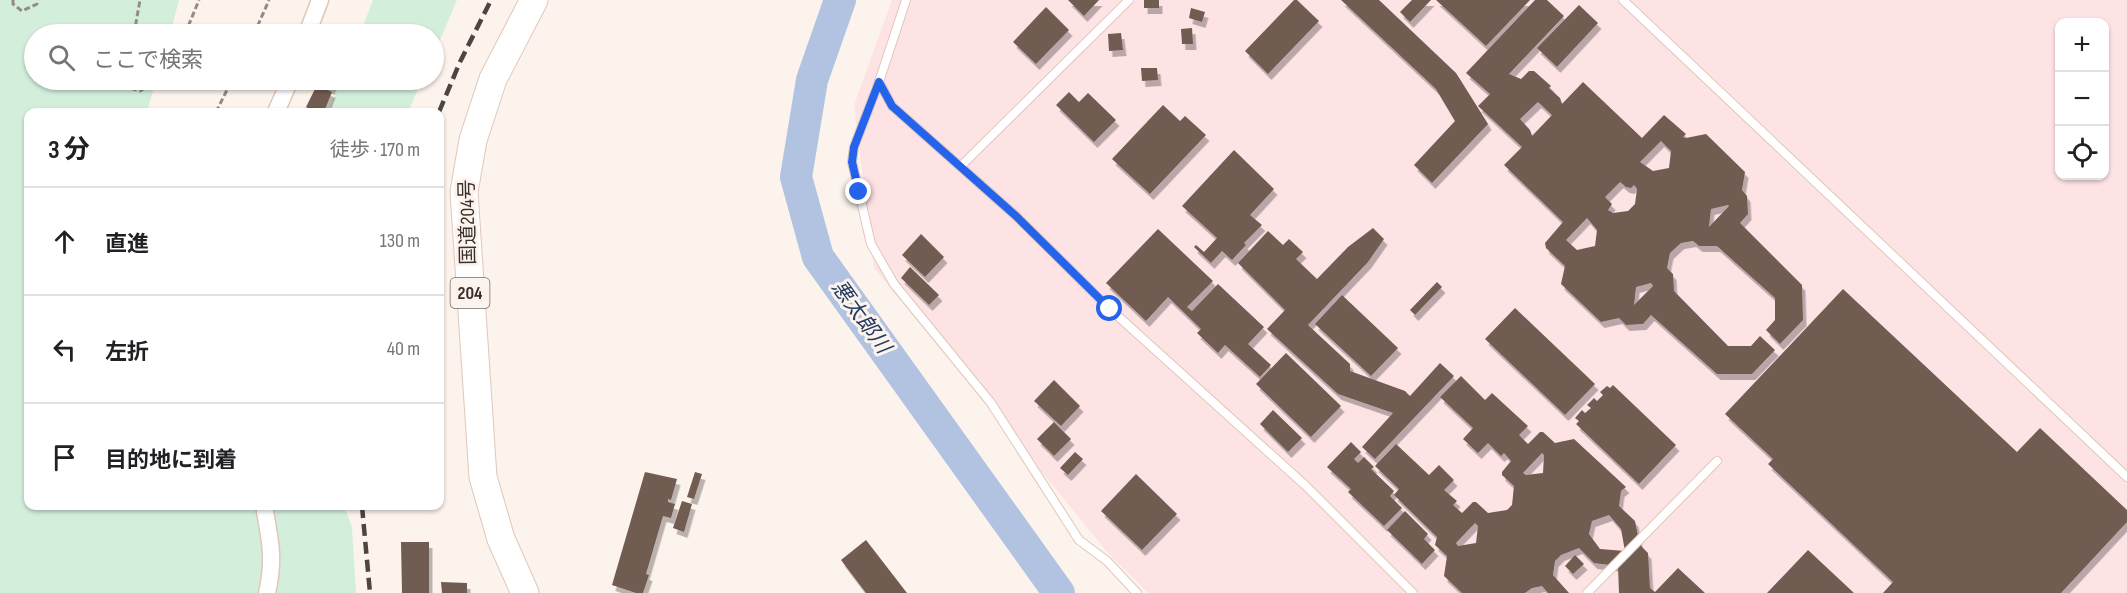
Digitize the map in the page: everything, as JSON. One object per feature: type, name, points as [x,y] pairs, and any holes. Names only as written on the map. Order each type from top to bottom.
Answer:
[{"type":"highway","name":"国道204号","points":[[525,593],[501,540],[483,477],[464,192],[472,140],[493,79],[534,0]]},
{"type":"street","points":[[311,24],[320,0]]},
{"type":"street","points":[[278,108],[286,90]]},
{"type":"street","points":[[265,510],[273,557],[267,593]]},
{"type":"lane","points":[[906,0],[879,82],[854,147],[852,162],[871,244],[894,284],[991,403],[1078,540],[1107,561],[1137,593]]},
{"type":"lane","points":[[961,166],[1129,0]]},
{"type":"lane","points":[[1623,0],[2127,477]]},
{"type":"lane","points":[[879,82],[892,106],[1016,216],[1110,309],[1306,486],[1413,593]]},
{"type":"lane","points":[[1587,593],[1717,461]]},
{"type":"path","points":[[13,0],[13,4],[22,11],[37,4],[38,0]]},
{"type":"path","points":[[136,24],[140,0]]},
{"type":"path","points":[[189,24],[199,0]]},
{"type":"path","points":[[258,24],[269,0]]},
{"type":"path","points":[[218,108],[227,90]]},
{"type":"shaded area","points":[[892,0],[2127,0],[2127,593],[1148,593],[1108,553],[874,268],[854,105]]},
{"type":"green space","points":[[0,0],[179,0],[173,24],[24,24],[24,90],[153,90],[148,108],[24,108],[24,510],[346,510],[352,527],[356,593],[0,593]]},
{"type":"green space","points":[[373,0],[457,0],[444,31],[444,24],[364,24]]},
{"type":"green space","points":[[337,90],[418,90],[410,108],[330,108]]},
{"type":"building","points":[[1068,0],[1099,0],[1084,16]]},
{"type":"building","points":[[1144,0],[1159,0],[1159,8],[1144,8]]},
{"type":"building","points":[[1294,0],[1297,0],[1319,21],[1268,74],[1245,51]]},
{"type":"building","points":[[1341,0],[1379,0],[1456,73],[1488,124],[1432,183],[1414,165],[1455,121],[1436,89]]},
{"type":"building","points":[[1412,0],[1431,0],[1410,22],[1400,12]]},
{"type":"building","points":[[1436,0],[1530,0],[1486,46]]},
{"type":"building","points":[[1535,0],[1547,0],[1564,16],[1509,74],[1521,79],[1529,71],[1534,71],[1551,86],[1549,88],[1560,98],[1562,104],[1583,82],[1642,138],[1664,115],[1686,134],[1683,137],[1706,134],[1745,172],[1742,190],[1747,196],[1748,214],[1740,223],[1802,285],[1803,320],[1780,344],[1766,330],[1775,320],[1775,298],[1717,246],[1699,246],[1693,241],[1681,243],[1670,253],[1667,268],[1673,274],[1674,291],[1728,346],[1751,346],[1760,336],[1775,350],[1752,374],[1717,374],[1651,315],[1643,324],[1626,325],[1619,318],[1601,322],[1561,284],[1565,266],[1546,248],[1545,243],[1563,222],[1504,165],[1522,147],[1478,106],[1490,94],[1466,73]],"holes":[[[1538,102],[1552,115],[1532,136],[1530,130],[1520,119]],[[1661,141],[1671,151],[1669,168],[1653,171],[1640,162]],[[1620,182],[1626,187],[1631,188],[1634,185],[1637,189],[1635,204],[1628,211],[1613,213],[1608,210],[1612,204],[1605,197]],[[1728,205],[1729,206],[1709,227],[1711,209]],[[1587,218],[1597,230],[1595,246],[1577,250],[1566,240]],[[1651,283],[1653,286],[1634,305],[1636,287]]]},
{"type":"building","points":[[1579,5],[1598,23],[1557,67],[1537,48]]},
{"type":"building","points":[[1046,7],[1069,30],[1036,64],[1013,42]]},
{"type":"building","points":[[1191,8],[1205,12],[1202,22],[1189,18]]},
{"type":"building","points":[[1192,28],[1193,44],[1182,44],[1181,29]]},
{"type":"building","points":[[1121,33],[1123,50],[1109,51],[1108,34]]},
{"type":"building","points":[[1141,68],[1157,68],[1158,80],[1142,81]]},
{"type":"building","points":[[314,90],[332,92],[326,108],[306,107]]},
{"type":"building","points":[[1069,92],[1079,102],[1088,93],[1116,120],[1094,142],[1056,105]]},
{"type":"building","points":[[1163,105],[1180,121],[1185,116],[1206,135],[1150,194],[1112,159]]},
{"type":"building","points":[[1234,150],[1274,189],[1250,215],[1262,225],[1244,243],[1246,245],[1232,260],[1222,251],[1211,263],[1194,247],[1196,245],[1204,252],[1217,238],[1182,206]]},
{"type":"building","points":[[1373,228],[1384,239],[1368,262],[1308,325],[1350,364],[1350,371],[1405,391],[1410,396],[1440,363],[1454,376],[1375,459],[1362,447],[1393,413],[1338,394],[1267,329],[1285,310],[1238,263],[1268,231],[1283,245],[1289,239],[1303,252],[1296,259],[1317,279],[1348,247]]},
{"type":"building","points":[[1158,229],[1213,281],[1187,307],[1192,311],[1218,284],[1264,327],[1248,344],[1271,365],[1260,377],[1225,345],[1218,353],[1197,333],[1201,329],[1168,297],[1146,321],[1106,283]]},
{"type":"building","points":[[921,234],[944,257],[925,277],[902,255]]},
{"type":"building","points":[[910,267],[939,295],[929,305],[901,278]]},
{"type":"building","points":[[1437,282],[1442,287],[1415,315],[1410,310]]},
{"type":"building","points":[[1843,289],[2017,452],[2040,428],[2127,510],[2127,522],[2061,593],[1883,593],[1893,582],[1768,464],[1773,459],[1725,414]]},
{"type":"building","points":[[1342,295],[1398,348],[1371,376],[1315,324]]},
{"type":"building","points":[[1515,308],[1595,384],[1565,415],[1485,339]]},
{"type":"building","points":[[1286,353],[1341,406],[1311,437],[1256,384]]},
{"type":"building","points":[[1461,376],[1485,400],[1492,393],[1528,426],[1519,435],[1528,444],[1540,432],[1555,443],[1574,439],[1626,487],[1621,491],[1619,506],[1635,521],[1639,541],[1648,553],[1650,588],[1655,592],[1678,568],[1705,593],[1619,593],[1618,566],[1594,563],[1579,548],[1561,555],[1555,561],[1553,575],[1569,593],[1548,593],[1542,586],[1532,588],[1525,593],[1462,593],[1444,576],[1447,556],[1435,545],[1437,537],[1394,495],[1399,489],[1375,466],[1396,444],[1429,475],[1439,465],[1454,480],[1444,490],[1457,501],[1453,505],[1462,513],[1473,502],[1488,513],[1507,510],[1512,505],[1514,486],[1502,475],[1511,461],[1504,453],[1501,456],[1488,443],[1478,453],[1463,439],[1473,428],[1440,397]],"holes":[[[1542,453],[1544,455],[1543,473],[1526,475],[1523,473]],[[1609,515],[1621,529],[1625,551],[1600,549],[1589,534],[1592,521]],[[1475,523],[1478,526],[1476,543],[1458,546],[1456,543]]]},
{"type":"building","points":[[1054,380],[1080,406],[1061,426],[1034,401]]},
{"type":"building","points":[[1613,385],[1676,445],[1639,484],[1576,424],[1579,421],[1575,418],[1582,410],[1585,413],[1591,408],[1587,405],[1594,398],[1597,401],[1603,395],[1600,392],[1607,386],[1610,388]]},
{"type":"building","points":[[1273,410],[1302,438],[1288,452],[1260,424]]},
{"type":"building","points":[[1054,422],[1071,439],[1054,456],[1037,439]]},
{"type":"building","points":[[1351,442],[1361,452],[1354,459],[1358,463],[1364,457],[1374,467],[1371,469],[1394,491],[1390,496],[1402,508],[1384,526],[1348,492],[1351,489],[1327,467]]},
{"type":"building","points":[[1075,452],[1083,459],[1068,475],[1060,468]]},
{"type":"building","points":[[645,472],[677,479],[671,500],[668,499],[668,502],[675,504],[671,518],[663,516],[646,574],[649,575],[643,593],[636,593],[612,585]]},
{"type":"building","points":[[695,472],[702,474],[694,499],[687,497]]},
{"type":"building","points":[[1136,474],[1177,514],[1142,550],[1101,511]]},
{"type":"building","points":[[682,501],[692,504],[684,532],[673,528]]},
{"type":"building","points":[[1405,511],[1428,534],[1424,539],[1435,550],[1422,564],[1387,530]]},
{"type":"building","points":[[866,540],[907,593],[866,593],[841,560]]},
{"type":"building","points":[[401,542],[429,542],[429,593],[402,593]]},
{"type":"building","points":[[1808,550],[1854,593],[1767,593]]},
{"type":"building","points":[[1575,555],[1584,564],[1573,574],[1565,566]]},
{"type":"building","points":[[441,582],[467,583],[467,593],[442,593]]},
{"type":"waterway","name":"悪太郎川","points":[[840,0],[812,80],[796,177],[818,257],[1059,593]]},
{"type":"railway","points":[[441,108],[460,62],[491,0]]},
{"type":"railway","points":[[362,510],[370,593]]},
{"type":"route","points":[[859,192],[852,162],[854,147],[879,82],[892,106],[1016,216],[1110,309]]}]
